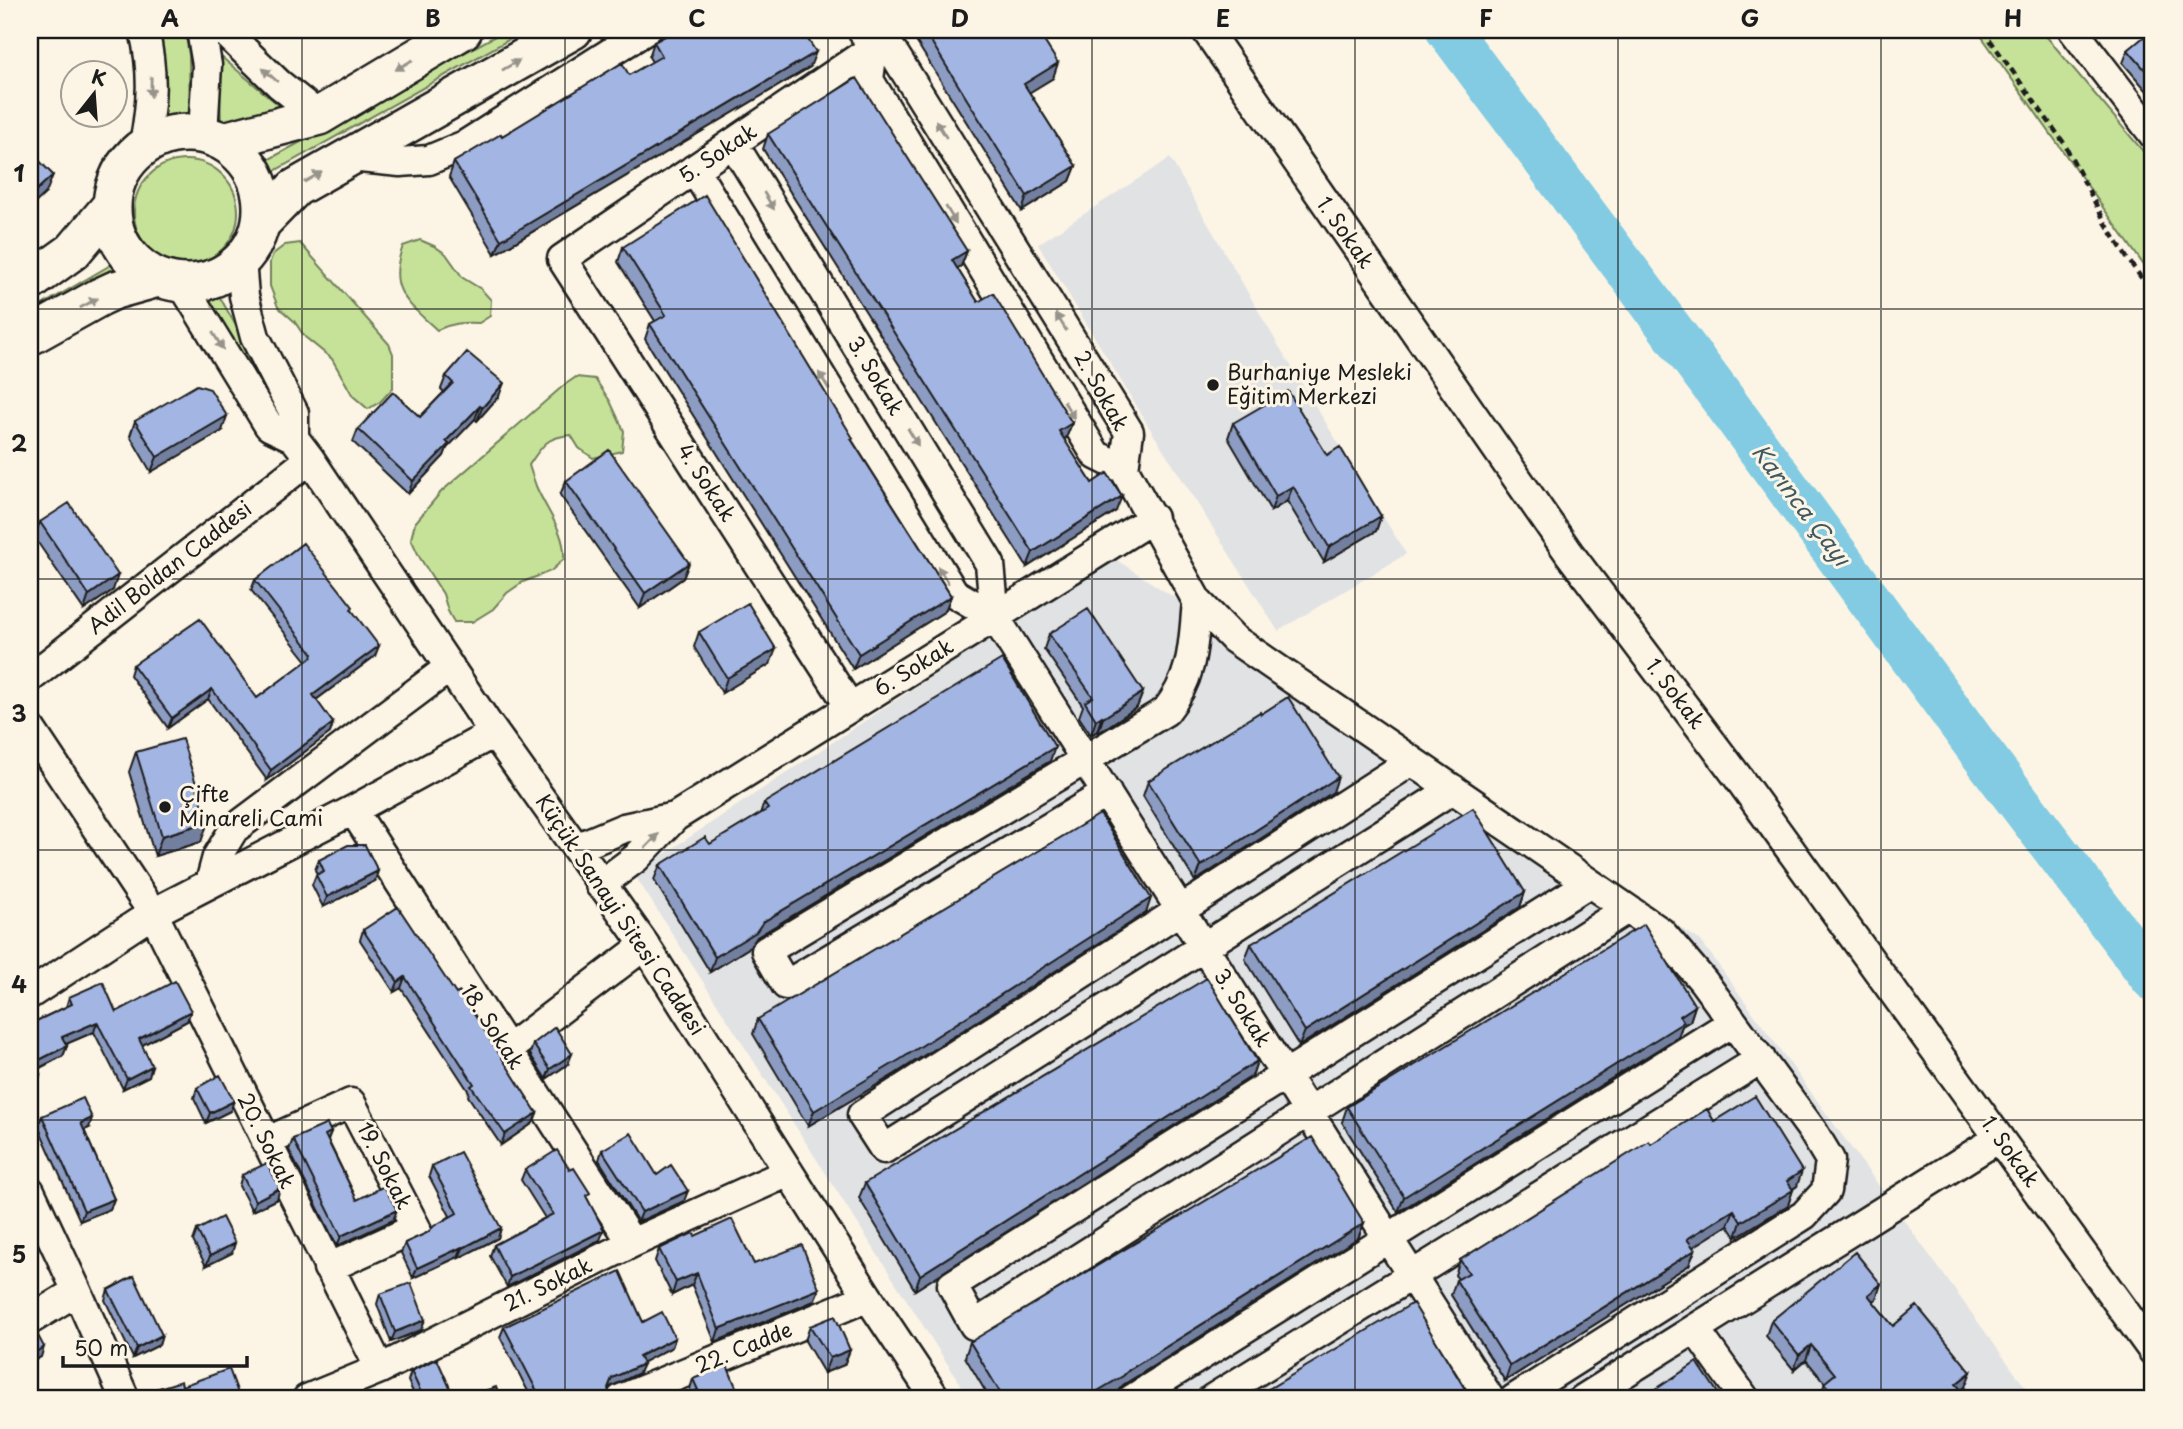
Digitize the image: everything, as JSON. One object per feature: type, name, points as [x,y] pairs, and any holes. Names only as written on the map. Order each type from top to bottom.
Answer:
[{"type":"main road","points":[[170,281],[136,264],[121,244],[112,221],[113,189],[130,158],[144,145],[155,139],[180,133],[214,138],[319,116],[463,30]]},
{"type":"main road","points":[[262,222],[295,188],[573,30]]},
{"type":"main road","points":[[30,336],[107,293],[170,281],[207,281],[230,271],[248,254],[257,239],[262,222],[263,206],[258,182],[246,160],[214,138]]},
{"type":"main road","points":[[30,282],[73,251],[111,205]]},
{"type":"street","points":[[144,30],[152,76],[151,108],[144,145]]},
{"type":"street","points":[[201,30],[214,138]]},
{"type":"street","points":[[223,30],[271,76],[319,116]]},
{"type":"street","points":[[350,157],[400,162],[429,160],[466,145],[646,30]]},
{"type":"street","name":"1. Sokak","points":[[1206,30],[1569,553],[1737,776],[2153,1351]]},
{"type":"street","points":[[2073,30],[2153,134]]},
{"type":"street","name":"5. Sokak","points":[[562,259],[733,143],[867,39]]},
{"type":"street","name":"2. Sokak","points":[[867,39],[893,52],[1129,432],[1124,469],[1096,455],[869,80],[867,39]]},
{"type":"street","name":"3. Sokak","points":[[733,143],[990,564],[995,617]]},
{"type":"street","name":"3. Sokak","points":[[694,169],[954,593],[995,617],[1490,1399]]},
{"type":"street","name":"4. Sokak","points":[[562,259],[850,707]]},
{"type":"street","name":"Küçük Sanayi Sitesi Caddesi","points":[[241,260],[244,296],[255,337],[294,413],[302,448],[495,733],[645,945],[868,1297],[927,1397]]},
{"type":"street","name":"Küçük Sanayi Sitesi Caddesi","points":[[170,281],[269,426],[302,448]]},
{"type":"street","name":"Adil Boldan Caddesi","points":[[30,678],[302,448]]},
{"type":"street","points":[[1124,469],[1198,601],[1234,639],[1661,932],[1703,981],[1812,1130],[1830,1160],[1826,1191],[1804,1215],[1514,1399]]},
{"type":"street","name":"6. Sokak","points":[[675,817],[1153,518]]},
{"type":"street","points":[[1107,793],[786,985],[766,951],[1166,711],[1174,701],[1190,668],[1198,601]]},
{"type":"street","points":[[210,883],[217,857],[234,829],[450,667]]},
{"type":"street","name":"20. Sokak","points":[[30,729],[153,913],[380,1369]]},
{"type":"street","points":[[30,994],[153,913],[495,733]]},
{"type":"street","points":[[1412,761],[862,1115],[884,1149],[1452,789]]},
{"type":"street","name":"18. Sokak","points":[[353,810],[632,1243]]},
{"type":"street","points":[[576,849],[624,828],[675,817]]},
{"type":"street","points":[[600,885],[636,858],[675,817]]},
{"type":"street","points":[[1589,883],[952,1285],[974,1325],[1627,909]]},
{"type":"street","points":[[507,1050],[645,945]]},
{"type":"street","points":[[1132,1399],[1732,1022]]},
{"type":"street","points":[[1212,1399],[1760,1059]]},
{"type":"street","name":"19. Sokak","points":[[266,1142],[351,1102],[416,1228],[328,1268]]},
{"type":"street","points":[[1583,1399],[1999,1138]]},
{"type":"street","name":"21. Sokak","points":[[307,1399],[380,1369],[632,1243],[789,1171]]},
{"type":"street","points":[[30,1191],[125,1399]]},
{"type":"street","points":[[30,1320],[77,1291]]},
{"type":"street","name":"22. Cadde","points":[[621,1399],[868,1297]]},
{"type":"street","points":[[1695,1329],[1745,1399]]},
{"type":"path","points":[[1983,30],[2064,143],[2116,240],[2153,294]]},
{"type":"shaded area","name":"Burhaniye Mesleki Eğitim Merkezi","points":[[1170,158],[1277,343],[1406,554],[1278,631],[1149,427],[1038,244]]},
{"type":"shaded area","points":[[1112,557],[1701,941],[2034,1399],[970,1399],[634,874]]},
{"type":"green space","points":[[160,30],[185,30],[189,55],[190,127],[159,127],[165,78]]},
{"type":"green space","points":[[506,30],[526,30],[269,174],[264,162]]},
{"type":"green space","points":[[1977,30],[2041,30],[2153,163],[2153,278]]},
{"type":"green space","points":[[219,55],[287,112],[221,126]]},
{"type":"green space","points":[[186,160],[206,164],[223,175],[234,192],[238,212],[234,232],[223,249],[206,260],[186,264],[166,260],[149,249],[138,232],[134,212],[138,192],[149,175],[166,164]]},
{"type":"green space","points":[[420,240],[446,254],[463,278],[481,289],[491,300],[490,316],[479,323],[458,324],[437,330],[417,312],[403,294],[397,274],[403,246]]},
{"type":"green space","points":[[300,243],[389,344],[393,354],[393,388],[380,402],[368,409],[353,396],[332,359],[305,337],[294,321],[278,307],[270,286],[270,262],[273,254],[285,245]]},
{"type":"green space","points":[[121,259],[124,267],[30,322],[30,312]]},
{"type":"green space","points":[[217,292],[287,417],[282,421],[207,298]]},
{"type":"green space","points":[[576,377],[595,379],[610,401],[624,431],[622,451],[593,458],[579,448],[571,435],[550,440],[541,448],[529,465],[536,486],[559,531],[564,559],[551,571],[523,582],[507,593],[493,609],[472,622],[454,622],[443,594],[411,539],[415,523],[441,492]]},
{"type":"building","points":[[676,30],[802,30],[816,52],[501,240],[454,162],[622,63],[629,75],[662,56],[654,42]]},
{"type":"building","points":[[924,30],[1037,30],[1058,63],[1024,84],[1076,166],[1027,196]]},
{"type":"building","points":[[2153,30],[2153,79],[2128,50]]},
{"type":"building","points":[[857,78],[967,251],[952,260],[978,302],[993,293],[1072,423],[1059,431],[1092,483],[1107,473],[1122,496],[1033,552],[768,134]]},
{"type":"building","points":[[30,151],[53,175],[30,196]]},
{"type":"building","points":[[705,195],[853,438],[851,439],[951,596],[859,654],[650,324],[666,315],[623,247]]},
{"type":"building","points":[[467,352],[504,383],[482,408],[480,406],[446,441],[449,444],[413,481],[358,429],[393,392],[420,417],[453,383],[446,376]]},
{"type":"building","points":[[197,385],[210,389],[227,416],[157,457],[135,421]]},
{"type":"building","points":[[1288,391],[1327,455],[1340,447],[1381,516],[1329,547],[1293,486],[1276,496],[1233,423]]},
{"type":"building","points":[[609,450],[689,563],[645,593],[566,481]]},
{"type":"building","points":[[69,503],[118,575],[89,595],[40,522]]},
{"type":"building","points":[[303,543],[353,607],[351,609],[379,646],[313,695],[333,723],[271,770],[212,689],[172,718],[133,665],[200,619],[257,698],[313,654],[255,580]]},
{"type":"building","points":[[748,603],[776,649],[727,678],[699,632]]},
{"type":"building","points":[[1088,609],[1143,692],[1096,720],[1085,702],[1093,697],[1049,634]]},
{"type":"building","points":[[1002,659],[1055,747],[763,922],[756,932],[715,957],[660,865],[705,837],[710,844],[768,809],[764,803]]},
{"type":"building","points":[[1288,697],[1338,777],[1201,866],[1148,781]]},
{"type":"building","points":[[182,739],[208,822],[162,836],[136,752]]},
{"type":"building","points":[[1473,808],[1525,892],[1305,1031],[1251,944]]},
{"type":"building","points":[[1100,814],[1151,898],[901,1059],[814,1111],[758,1019]]},
{"type":"building","points":[[348,845],[365,845],[378,871],[327,897],[316,875],[324,871],[319,860]]},
{"type":"building","points":[[398,907],[456,994],[460,992],[537,1113],[505,1134],[471,1086],[474,1084],[405,977],[398,982],[363,930]]},
{"type":"building","points":[[1644,924],[1695,1006],[1680,1016],[1684,1022],[1404,1197],[1347,1107]]},
{"type":"building","points":[[1207,978],[1257,1061],[920,1275],[865,1183]]},
{"type":"building","points":[[175,981],[191,1011],[139,1039],[152,1066],[127,1079],[97,1022],[62,1037],[67,1046],[35,1062],[40,1075],[30,1080],[30,1024],[72,1004],[69,997],[103,982],[116,1012]]},
{"type":"building","points":[[555,1027],[572,1054],[550,1069],[533,1044]]},
{"type":"building","points":[[220,1075],[234,1101],[210,1113],[197,1088]]},
{"type":"building","points":[[1755,1096],[1802,1171],[1787,1181],[1793,1190],[1741,1222],[1734,1210],[1687,1239],[1695,1250],[1510,1366],[1456,1280],[1469,1273],[1460,1260],[1649,1141],[1651,1144],[1707,1109],[1714,1121]]},
{"type":"building","points":[[83,1098],[92,1118],[81,1123],[114,1199],[84,1211],[42,1116]]},
{"type":"building","points":[[327,1124],[331,1132],[325,1135],[357,1200],[384,1186],[397,1210],[341,1236],[293,1139]]},
{"type":"building","points":[[631,1133],[657,1175],[671,1165],[688,1191],[642,1212],[602,1150]]},
{"type":"building","points":[[1312,1137],[1364,1223],[1084,1399],[1004,1399],[970,1342]]},
{"type":"building","points":[[557,1150],[570,1170],[574,1168],[590,1193],[586,1196],[604,1230],[510,1277],[494,1245],[553,1214],[525,1170]]},
{"type":"building","points":[[460,1152],[501,1228],[417,1268],[405,1243],[427,1233],[457,1213],[432,1166]]},
{"type":"building","points":[[267,1163],[280,1188],[255,1201],[242,1175]]},
{"type":"building","points":[[222,1217],[235,1243],[210,1256],[197,1230]]},
{"type":"building","points":[[732,1219],[754,1264],[802,1245],[819,1289],[719,1329],[697,1273],[676,1282],[659,1249]]},
{"type":"building","points":[[1855,1252],[1881,1284],[1868,1295],[1893,1326],[1917,1306],[1971,1372],[1956,1384],[1969,1399],[1838,1399],[1824,1383],[1835,1374],[1811,1345],[1799,1355],[1771,1321]]},
{"type":"building","points":[[620,1271],[643,1322],[662,1312],[675,1338],[639,1356],[643,1364],[612,1378],[608,1388],[612,1399],[541,1399],[504,1327]]},
{"type":"building","points":[[134,1276],[162,1335],[137,1348],[108,1290]]},
{"type":"building","points":[[411,1283],[425,1320],[395,1332],[380,1294]]},
{"type":"building","points":[[1413,1303],[1468,1394],[1460,1399],[1256,1399],[1255,1397]]},
{"type":"building","points":[[835,1316],[850,1350],[830,1358],[810,1326]]},
{"type":"building","points":[[30,1326],[33,1326],[44,1347],[30,1355]]},
{"type":"building","points":[[437,1359],[455,1399],[424,1399],[411,1371]]},
{"type":"building","points":[[1697,1362],[1722,1399],[1641,1399]]},
{"type":"building","points":[[727,1365],[741,1399],[676,1399],[698,1390],[693,1379]]},
{"type":"building","points":[[229,1369],[239,1396],[230,1399],[160,1399],[156,1389],[181,1381],[182,1386]]},
{"type":"building","points":[[496,1387],[500,1399],[460,1399]]},
{"type":"waterway","name":"Karınca Çayı","points":[[1448,30],[1977,747],[2153,979]]},
{"type":"place","name":"Burhaniye Mesleki Eğitim Merkezi","points":[[1213,385]]},
{"type":"place","name":"Çifte Minareli Cami","points":[[165,807]]}]
